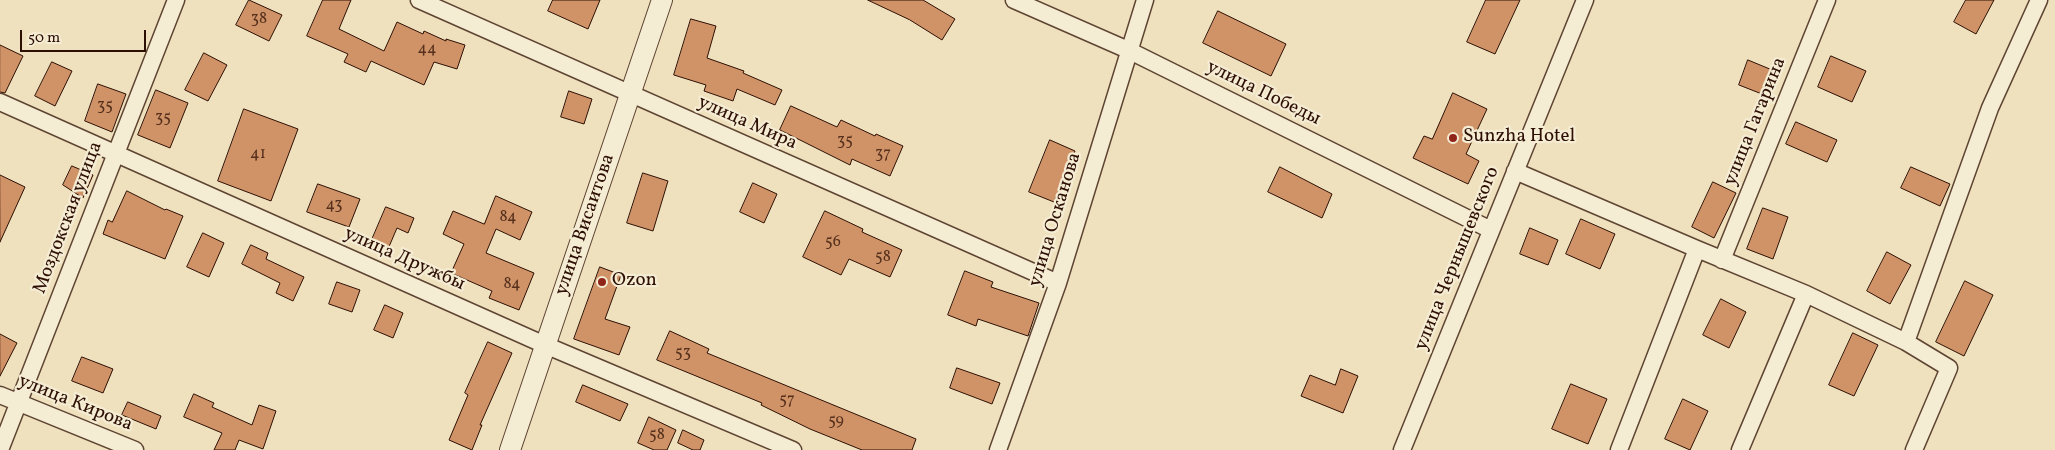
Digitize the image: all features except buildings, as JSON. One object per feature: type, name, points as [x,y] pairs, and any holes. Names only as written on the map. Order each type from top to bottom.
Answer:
[{"type":"street","name":"Моздокская улица","points":[[0,450],[176,0]]},
{"type":"street","name":"улица Мира","points":[[419,0],[1058,283]]},
{"type":"street","name":"улица Висаитова","points":[[510,450],[662,0]]},
{"type":"street","name":"улица Победы","points":[[1014,0],[1128,50],[1491,230]]},
{"type":"street","name":"улица Осканова","points":[[998,450],[1058,283],[1128,50],[1145,0]]},
{"type":"street","name":"улица Чернышевского","points":[[1402,450],[1585,0]]},
{"type":"street","name":"улица Гагарина","points":[[1722,260],[1827,0]]},
{"type":"street","points":[[1906,342],[1990,108],[2039,0]]},
{"type":"street","name":"улица Дружбы","points":[[0,102],[545,345],[793,450]]},
{"type":"street","points":[[1515,171],[1806,294],[1906,342],[1949,368],[1914,450]]},
{"type":"street","points":[[1619,450],[1696,249]]},
{"type":"street","points":[[1740,450],[1806,294]]},
{"type":"street","name":"улица Кирова","points":[[0,395],[135,450]]},
{"type":"place","name":"Sunzha Hotel","points":[[1453,138]]},
{"type":"place","name":"Ozon","points":[[602,282]]}]
